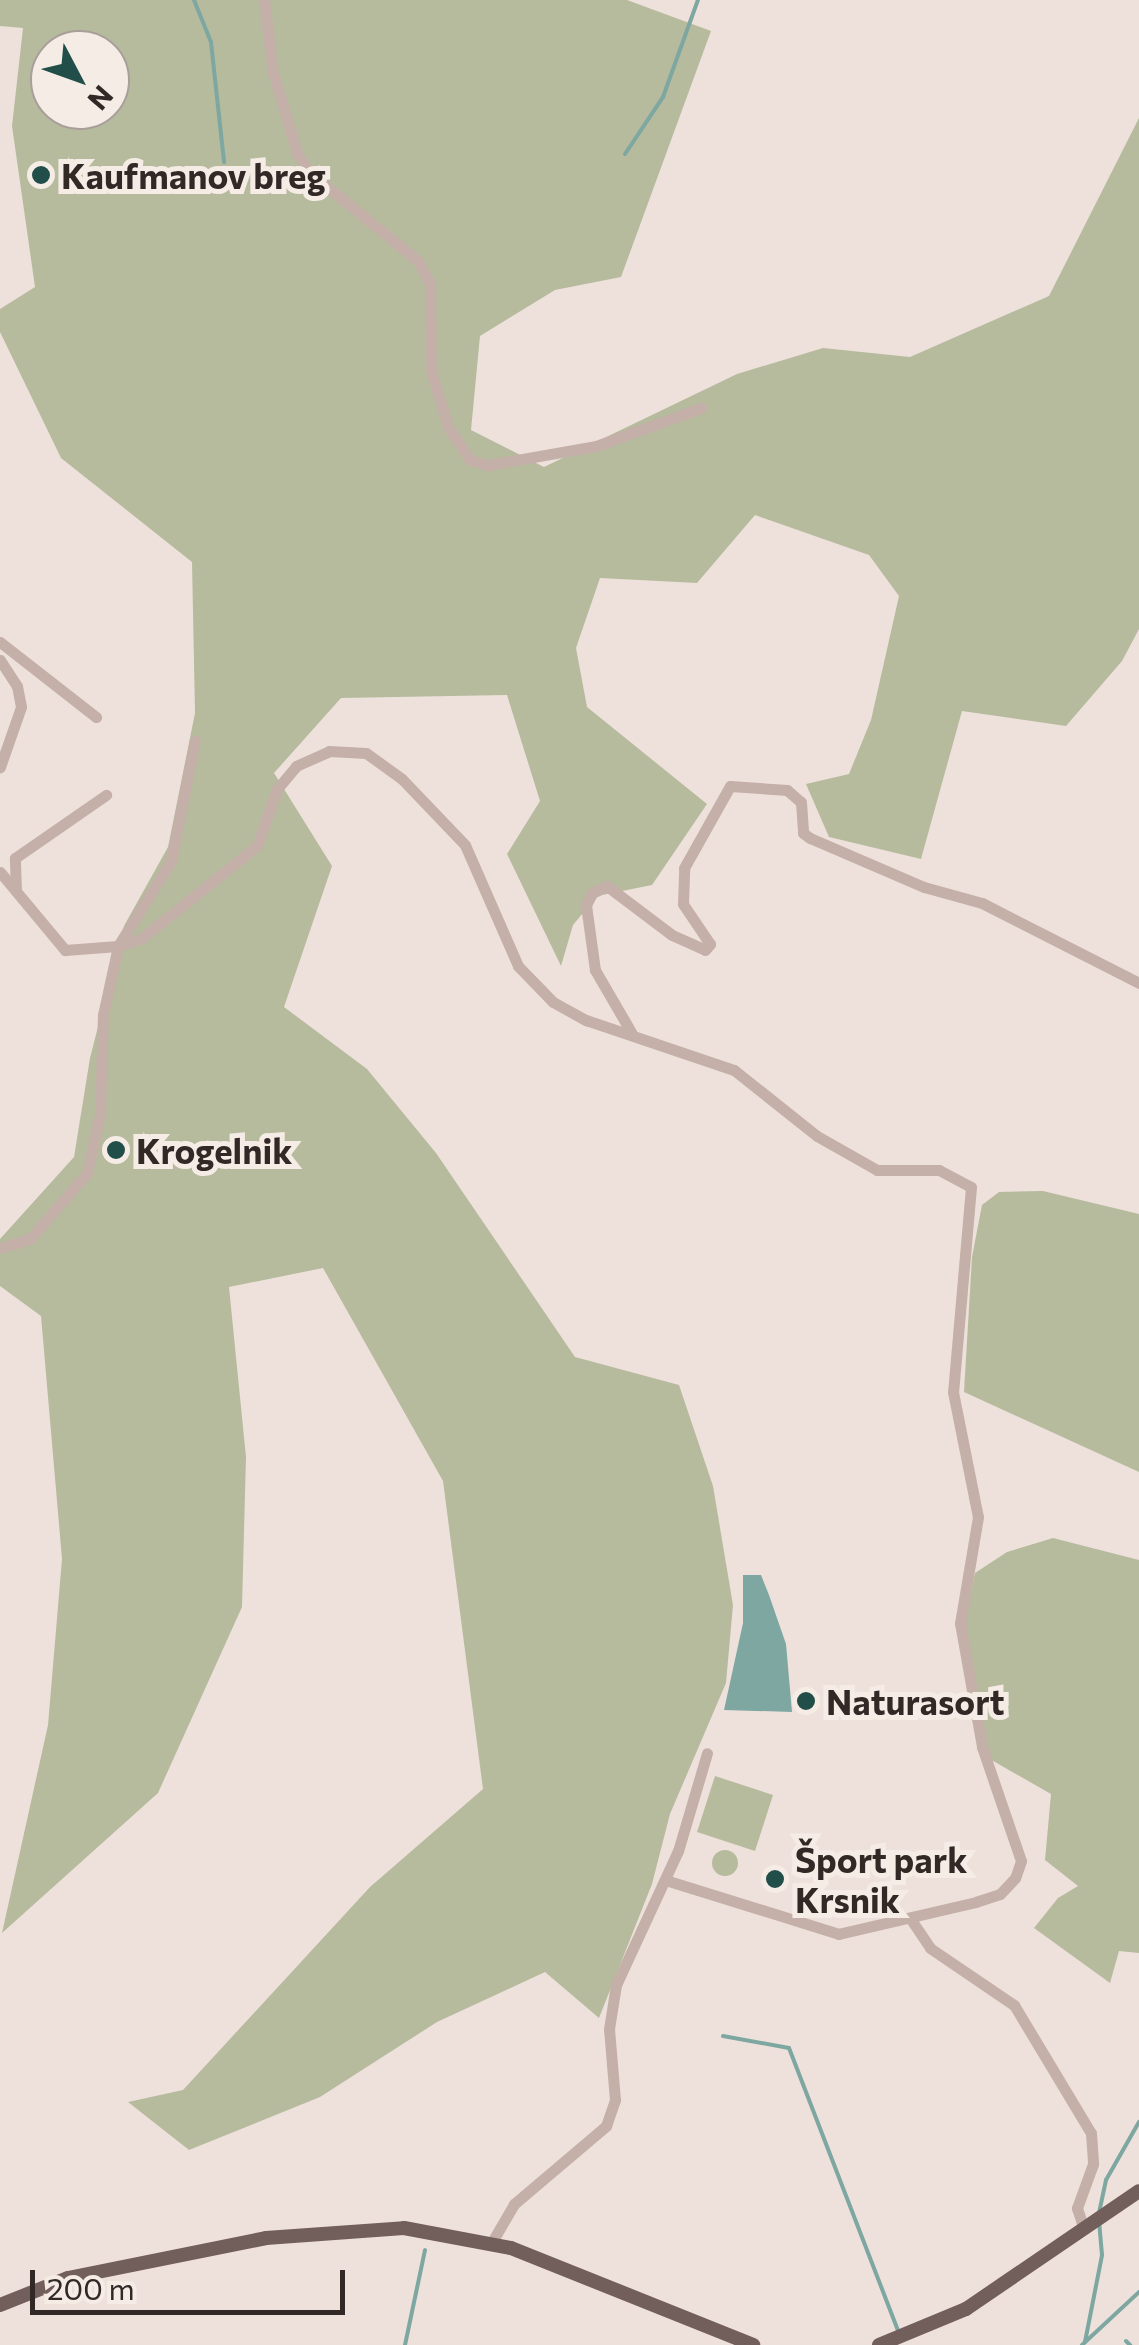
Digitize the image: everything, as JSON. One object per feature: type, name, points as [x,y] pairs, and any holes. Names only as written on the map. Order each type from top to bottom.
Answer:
[{"type":"main road","points":[[879,2345],[966,2310],[1139,2191]]},
{"type":"main road","points":[[0,2305],[87,2273],[308,2231],[404,2228],[492,2242],[753,2345]]},
{"type":"street","points":[[264,0],[273,72],[297,153],[309,172],[418,260],[430,284],[431,370],[448,428],[470,460],[488,465],[596,446],[701,408]]},
{"type":"street","points":[[0,642],[96,717]]},
{"type":"street","points":[[0,660],[17,686],[21,707],[0,767]]},
{"type":"street","points":[[0,1248],[30,1239],[87,1173],[100,1115],[103,1015],[118,946],[171,860],[195,740]]},
{"type":"street","points":[[0,872],[66,950],[118,946],[142,938],[258,846],[276,789],[296,766],[329,751],[366,752],[402,779],[465,845],[518,966],[538,991],[586,1020],[734,1070],[817,1136],[877,1170],[949,1172],[973,1192],[953,1392],[978,1516],[960,1623],[982,1747],[1021,1862],[1000,1894],[919,1913],[912,1921],[840,1934],[666,1880]]},
{"type":"street","points":[[630,1032],[595,970],[586,905],[592,892],[607,886],[672,935],[705,950],[710,944],[683,904],[684,868],[730,786],[788,790],[802,802],[803,833],[810,838],[924,887],[982,902],[1139,983]]},
{"type":"street","points":[[16,891],[15,858],[106,795]]},
{"type":"street","points":[[492,2242],[514,2204],[606,2126],[615,2100],[609,2029],[616,1985],[666,1880],[707,1752]]},
{"type":"street","points":[[912,1921],[930,1948],[1014,2005],[1092,2133],[1093,2164],[1077,2208],[1090,2226]]},
{"type":"green space","points":[[0,0],[627,0],[711,31],[621,277],[555,290],[480,336],[471,430],[544,467],[737,374],[823,348],[910,357],[1049,296],[1139,118],[1139,629],[1122,661],[1066,726],[962,711],[921,859],[829,837],[806,784],[849,774],[871,720],[899,596],[869,555],[755,515],[697,583],[600,578],[576,648],[587,707],[707,804],[652,885],[597,896],[573,925],[561,966],[507,854],[540,801],[507,695],[341,698],[274,773],[332,866],[284,1007],[367,1069],[436,1153],[575,1357],[679,1385],[713,1486],[733,1605],[726,1683],[670,1814],[652,1884],[599,2018],[545,1972],[437,2022],[320,2097],[189,2150],[128,2102],[183,2090],[370,1887],[483,1789],[443,1481],[323,1268],[229,1287],[246,1457],[242,1607],[158,1793],[2,1933],[48,1725],[62,1559],[41,1316],[0,1286],[0,1239],[74,1157],[90,1058],[124,926],[168,847],[195,713],[192,562],[61,458],[0,332],[0,309],[35,287],[12,126],[23,28],[0,26]]},
{"type":"green space","points":[[1043,1191],[1139,1214],[1139,1472],[964,1392],[972,1257],[982,1205],[999,1192]]},
{"type":"green space","points":[[1053,1538],[1139,1560],[1139,1953],[1119,1951],[1110,1983],[1034,1928],[1058,1898],[1078,1886],[1045,1860],[1051,1794],[988,1758],[964,1624],[975,1573],[1007,1552]]},
{"type":"green space","points":[[715,1776],[773,1795],[755,1851],[697,1832]]},
{"type":"green space","points":[[725,1850],[735,1853],[735,1873],[725,1876],[715,1873],[712,1863],[715,1853]]},
{"type":"water","points":[[743,1575],[761,1575],[769,1595],[786,1644],[792,1712],[724,1710],[743,1623]]},
{"type":"waterway","points":[[194,0],[211,42],[224,162]]},
{"type":"waterway","points":[[625,154],[663,97],[698,0]]},
{"type":"waterway","points":[[723,2036],[789,2048],[898,2331]]},
{"type":"waterway","points":[[1099,2213],[1106,2180],[1139,2122]]},
{"type":"waterway","points":[[1085,2342],[1102,2255],[1099,2222]]},
{"type":"waterway","points":[[405,2345],[425,2250]]},
{"type":"waterway","points":[[1082,2345],[1139,2292]]},
{"type":"waterway","points":[[1126,2341],[1130,2345]]},
{"type":"place","name":"Kaufmanov breg","points":[[41,175]]},
{"type":"place","name":"Krogelnik","points":[[116,1150]]},
{"type":"place","name":"Naturasort","points":[[806,1701]]},
{"type":"place","name":"Šport park Krsnik","points":[[775,1879]]}]
